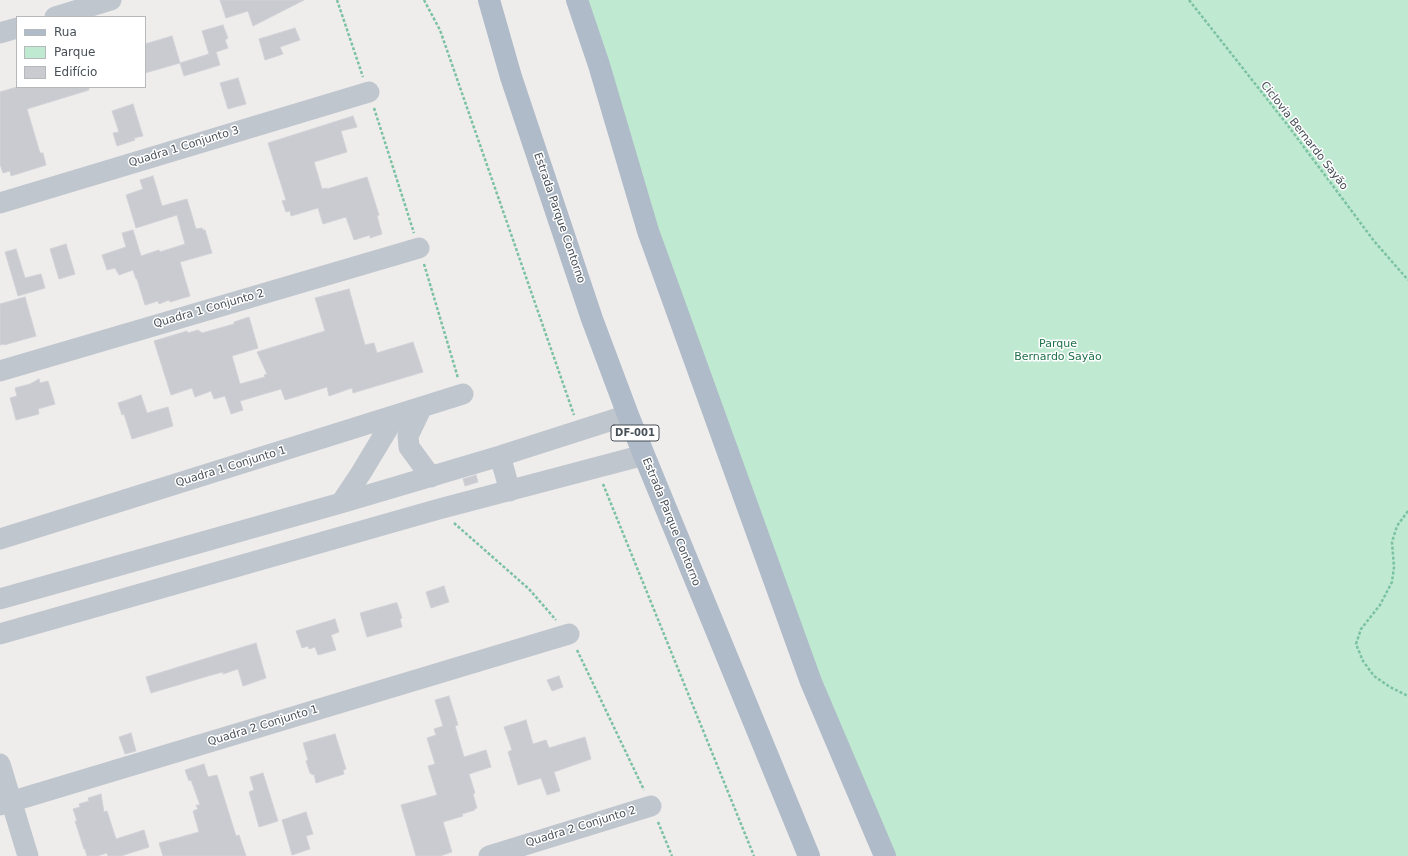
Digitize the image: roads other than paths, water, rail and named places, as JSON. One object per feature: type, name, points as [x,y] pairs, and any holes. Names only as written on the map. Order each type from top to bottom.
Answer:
[{"type":"main road","name":"Estrada Parque Contorno","points":[[489,0],[511,77],[592,319],[644,455],[809,856]]},
{"type":"main road","points":[[577,0],[601,72],[648,231],[811,682],[885,856]]},
{"type":"street","points":[[58,16],[111,0]]},
{"type":"street","points":[[0,33],[16,28]]},
{"type":"street","name":"Quadra 1 Conjunto 3","points":[[0,203],[369,92]]},
{"type":"street","name":"Quadra 1 Conjunto 2","points":[[0,371],[419,248]]},
{"type":"street","name":"Quadra 1 Conjunto 1","points":[[0,539],[463,394]]},
{"type":"street","points":[[422,407],[408,436],[409,447],[438,475],[448,507]]},
{"type":"street","points":[[341,504],[396,415]]},
{"type":"street","points":[[0,599],[341,504],[500,456],[628,415]]},
{"type":"street","points":[[0,634],[448,507],[644,455]]},
{"type":"street","points":[[500,456],[510,490]]},
{"type":"street","name":"Quadra 2 Conjunto 1","points":[[6,803],[569,634]]},
{"type":"street","points":[[0,764],[6,803],[28,856]]},
{"type":"street","name":"Quadra 2 Conjunto 2","points":[[489,856],[651,806]]},
{"type":"park label","name":"Parque Bernardo Sayão","points":[[1058,350]]}]
